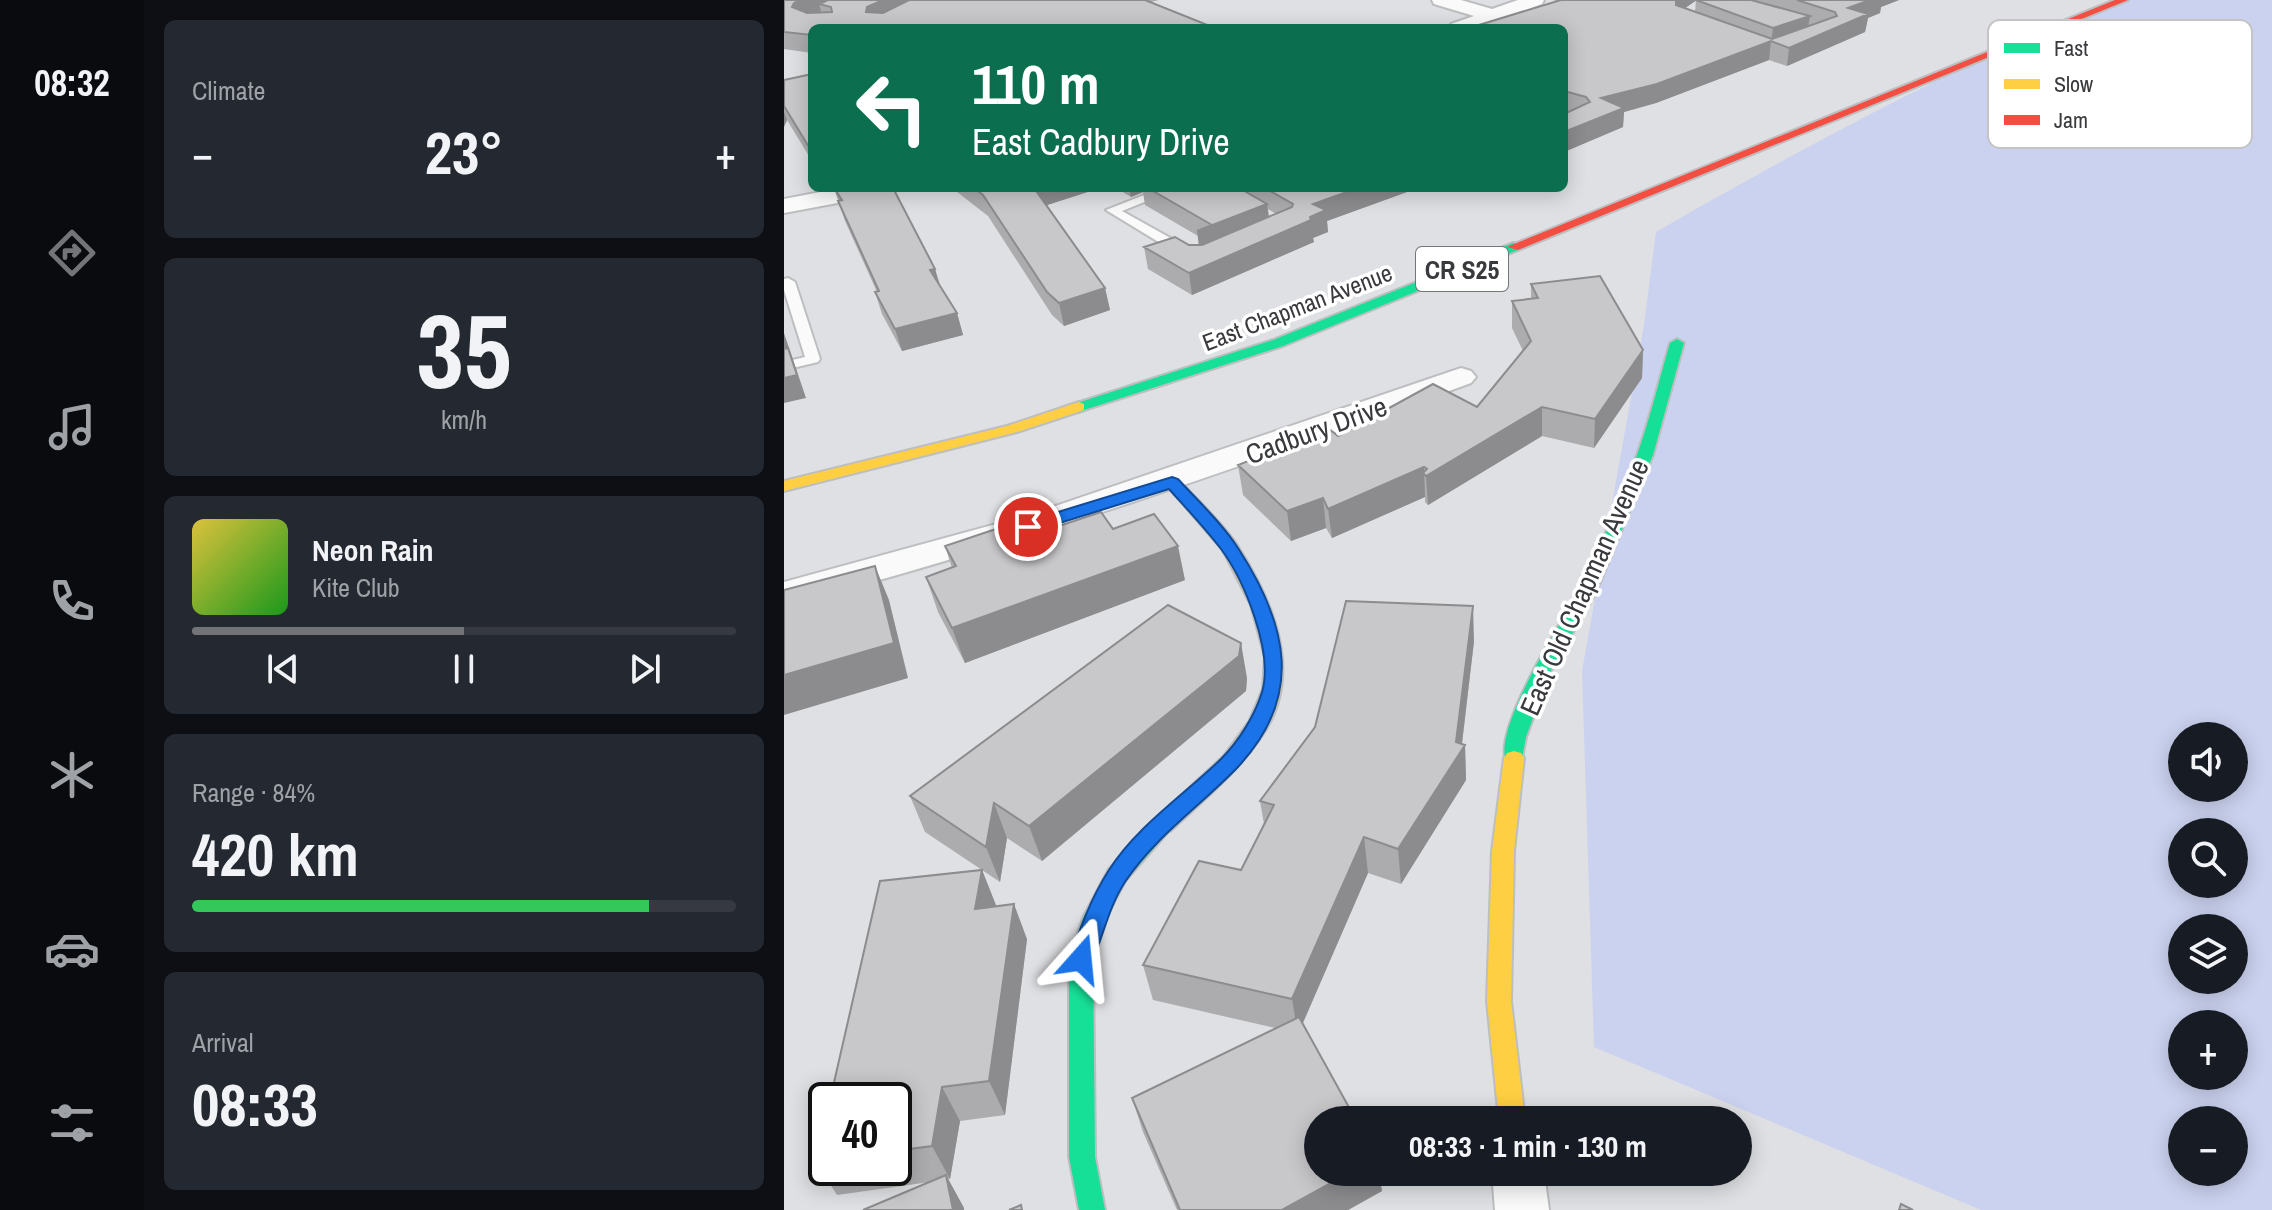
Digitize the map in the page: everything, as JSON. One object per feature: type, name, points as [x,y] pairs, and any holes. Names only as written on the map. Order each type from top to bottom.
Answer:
[{"type":"main road","name":"East Chapman Avenue","points":[[2074,20],[2123,0]]},
{"type":"main road","name":"East Chapman Avenue","points":[[784,486],[915,456],[1012,429],[1278,343],[1988,55]]},
{"type":"main road","name":"East Old Chapman Avenue","points":[[1510,1106],[1499,1001],[1503,851],[1516,737],[1540,674],[1586,594],[1645,455],[1677,343]]},
{"type":"main road","points":[[1092,1210],[1082,1157],[1081,959],[1095,916],[1117,875],[1147,840],[1231,761],[1258,725],[1273,689],[1274,657],[1260,605],[1230,548],[1172,482]]},
{"type":"street","points":[[1441,0],[1495,16]]},
{"type":"street","points":[[1470,24],[1535,0]]},
{"type":"street","points":[[784,206],[859,192]]},
{"type":"street","name":"Cadbury Drive","points":[[784,594],[941,554],[1172,482],[1461,377]]},
{"type":"street","points":[[1519,1186],[1522,1210]]},
{"type":"lane","points":[[1159,192],[1112,210],[1199,261]]},
{"type":"lane","points":[[784,283],[788,282],[813,359],[784,366]]},
{"type":"shaded area","points":[[2113,0],[2272,0],[2272,1210],[1981,1210],[1752,1114],[1752,1106],[1734,1106],[1594,1047],[1582,671],[1644,325],[1656,232],[1767,169],[1988,56],[1988,148],[2252,148],[2252,20],[2066,20]]},
{"type":"building","points":[[784,0],[801,0],[792,7],[807,13],[832,12],[831,7],[819,4],[828,0],[883,0],[867,7],[866,12],[883,13],[909,0],[1145,0],[1205,24],[808,24],[808,35],[784,32]]},
{"type":"building","points":[[1561,0],[1676,0],[1676,5],[1772,39],[1837,16],[1835,12],[1797,0],[1870,0],[1848,8],[1868,14],[1789,48],[1771,41],[1657,84],[1601,98],[1624,108],[1568,130],[1568,112],[1590,102],[1586,97],[1568,92],[1568,24],[1482,24]]},
{"type":"building","points":[[1696,0],[1751,0],[1810,16],[1773,28]]},
{"type":"building","points":[[808,75],[808,145],[784,106],[784,80]]},
{"type":"building","points":[[837,192],[895,192],[935,269],[930,270],[957,313],[895,329],[875,292],[879,291],[838,201],[842,200]]},
{"type":"building","points":[[979,192],[1037,192],[1105,288],[1059,303],[1047,292]]},
{"type":"building","points":[[1155,192],[1246,192],[1267,204],[1197,231],[1212,225]]},
{"type":"building","points":[[1272,192],[1347,192],[1313,204],[1326,210],[1310,217],[1311,220],[1189,273],[1144,247],[1175,237],[1189,245],[1202,245],[1293,204]]},
{"type":"building","points":[[1600,276],[1643,350],[1595,419],[1542,407],[1426,476],[1423,473],[1427,469],[1424,467],[1328,509],[1323,498],[1287,511],[1238,465],[1329,429],[1338,436],[1433,384],[1477,407],[1531,341],[1512,301],[1538,298],[1531,284]]},
{"type":"building","points":[[788,348],[797,375],[784,378],[784,349]]},
{"type":"building","points":[[1101,512],[1113,529],[1154,514],[1178,546],[952,628],[926,577],[956,566],[945,546],[1041,514],[1050,529]]},
{"type":"building","points":[[875,566],[894,643],[784,675],[784,590]]},
{"type":"building","points":[[1346,601],[1473,606],[1456,742],[1465,745],[1398,849],[1364,837],[1292,999],[1143,965],[1199,861],[1241,870],[1274,805],[1260,801],[1315,727]]},
{"type":"building","points":[[1168,605],[1241,643],[1239,656],[1029,826],[994,803],[986,847],[910,796]]},
{"type":"building","points":[[982,870],[975,909],[1014,904],[989,1081],[942,1087],[932,1146],[912,1149],[912,1082],[834,1082],[880,881]]},
{"type":"building","points":[[1299,1017],[1348,1106],[1304,1106],[1304,1186],[1326,1186],[1282,1210],[1180,1210],[1132,1098]]},
{"type":"building","points":[[946,1175],[953,1210],[863,1210]]},
{"type":"building","points":[[1901,1204],[1913,1210],[1899,1210]]},
{"type":"traffic: fast","points":[[1079,407],[1278,343],[1513,247]]},
{"type":"traffic: fast","points":[[1514,758],[1516,737],[1540,674],[1586,594],[1645,455],[1677,343]]},
{"type":"traffic: fast","points":[[1092,1210],[1082,1157],[1081,959],[1095,916],[1117,875],[1163,825]]},
{"type":"traffic: slow","points":[[784,486],[1012,429],[1079,407]]},
{"type":"traffic: slow","points":[[1163,825],[1231,761],[1258,725],[1273,689],[1274,657],[1260,605],[1230,548],[1172,482]]},
{"type":"traffic: slow","points":[[1510,1106],[1499,1001],[1503,851],[1514,758]]},
{"type":"traffic: jam","points":[[2074,20],[2123,0]]},
{"type":"traffic: jam","points":[[1513,247],[1988,55]]},
{"type":"route","points":[[1028,527],[1172,482],[1230,548],[1260,605],[1274,657],[1273,689],[1258,725],[1231,761],[1147,840],[1117,875],[1095,916],[1081,959]]}]
